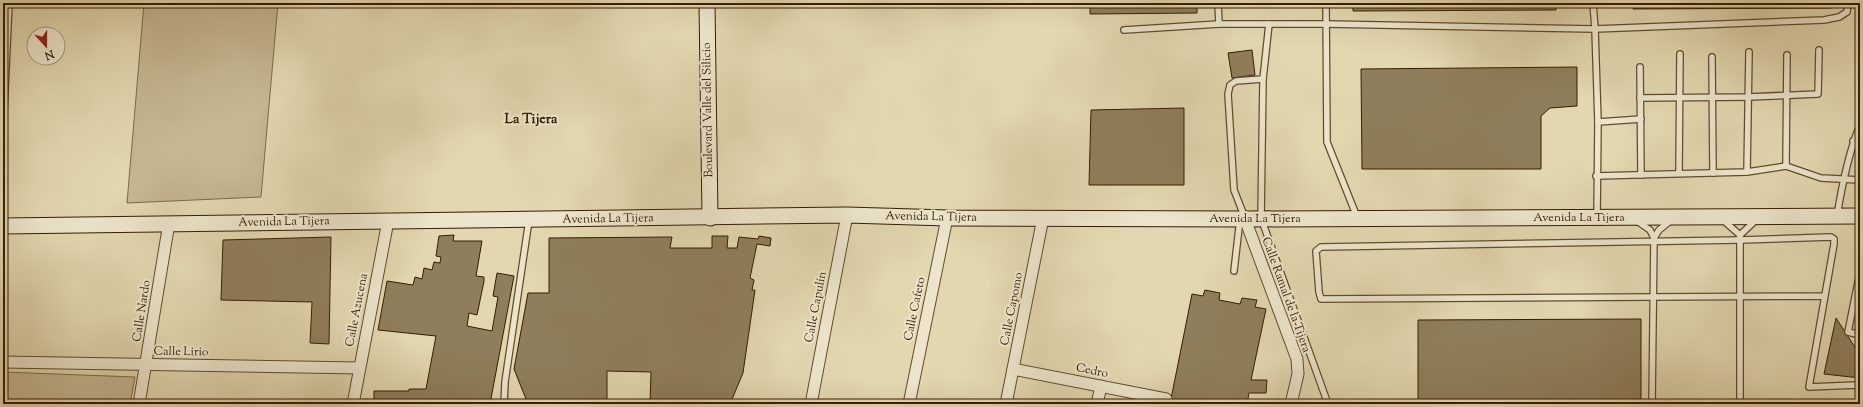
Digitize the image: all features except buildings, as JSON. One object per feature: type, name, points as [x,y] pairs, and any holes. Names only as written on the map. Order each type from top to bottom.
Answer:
[{"type":"main road","name":"Boulevard Valle del Silicio","points":[[707,3],[710,218]]},
{"type":"main road","name":"Avenida La Tijera","points":[[3,226],[710,218],[847,215],[947,218],[1243,219],[1860,216]]},
{"type":"street","name":"Calle Capulín","points":[[811,404],[847,215]]},
{"type":"street","name":"Calle Cafeto","points":[[909,404],[947,218]]},
{"type":"street","name":"Calle Capomo","points":[[1006,404],[1043,218]]},
{"type":"street","name":"Calle Ramal de la Tijera","points":[[1243,219],[1297,359],[1298,374],[1292,404]]},
{"type":"street","name":"Calle Azucena","points":[[352,404],[388,221]]},
{"type":"street","name":"Calle Nardo","points":[[139,404],[169,223]]},
{"type":"street","name":"Calle Lirio","points":[[3,362],[359,368]]},
{"type":"street","name":"Cedro","points":[[1013,369],[1166,399]]},
{"type":"street","points":[[1097,404],[1101,386]]},
{"type":"lane","points":[[3,133],[8,3]]},
{"type":"lane","points":[[1218,3],[1219,24]]},
{"type":"lane","points":[[1326,3],[1327,142],[1358,218]]},
{"type":"lane","points":[[1593,3],[1598,122],[1596,176],[1597,218]]},
{"type":"lane","points":[[1124,30],[1219,24],[1326,24],[1595,29],[1824,20],[1839,18],[1847,12],[1848,3]]},
{"type":"lane","points":[[1269,24],[1263,79],[1261,218],[1328,404]]},
{"type":"lane","points":[[1640,98],[1748,97],[1818,94],[1819,50]]},
{"type":"lane","points":[[1747,172],[1749,52]]},
{"type":"lane","points":[[1679,173],[1680,54]]},
{"type":"lane","points":[[1786,166],[1787,55]]},
{"type":"lane","points":[[1712,57],[1713,173]]},
{"type":"lane","points":[[1640,67],[1641,175]]},
{"type":"lane","points":[[1234,271],[1243,219],[1234,190],[1228,94],[1230,85],[1236,81],[1263,79]]},
{"type":"lane","points":[[1598,122],[1641,120]]},
{"type":"lane","points":[[1836,216],[1853,141],[1860,125]]},
{"type":"lane","points":[[1853,141],[1860,142]]},
{"type":"lane","points":[[1596,176],[1747,172],[1786,166],[1821,178],[1860,180]]},
{"type":"lane","points":[[1740,404],[1740,238],[1752,222],[1763,216]]},
{"type":"lane","points":[[1654,239],[1667,222],[1678,217]]},
{"type":"lane","points":[[1715,217],[1725,222],[1740,238]]},
{"type":"lane","points":[[1629,218],[1640,222],[1650,230],[1654,239],[1652,404]]},
{"type":"lane","points":[[504,404],[505,382],[529,220]]},
{"type":"lane","points":[[1824,296],[1321,298],[1319,292],[1316,251],[1321,247],[1654,239],[1831,237],[1834,239],[1834,244],[1809,387],[1860,386]]},
{"type":"lane","points":[[1860,272],[1848,332],[1860,335]]},
{"type":"lane","points":[[1859,404],[1860,400]]},
{"type":"shaded area","points":[[144,3],[278,3],[261,197],[127,203]]},
{"type":"shaded area","points":[[3,372],[135,377],[130,404],[3,404]]},
{"type":"district","name":"La Tijera","points":[[531,120]]}]
